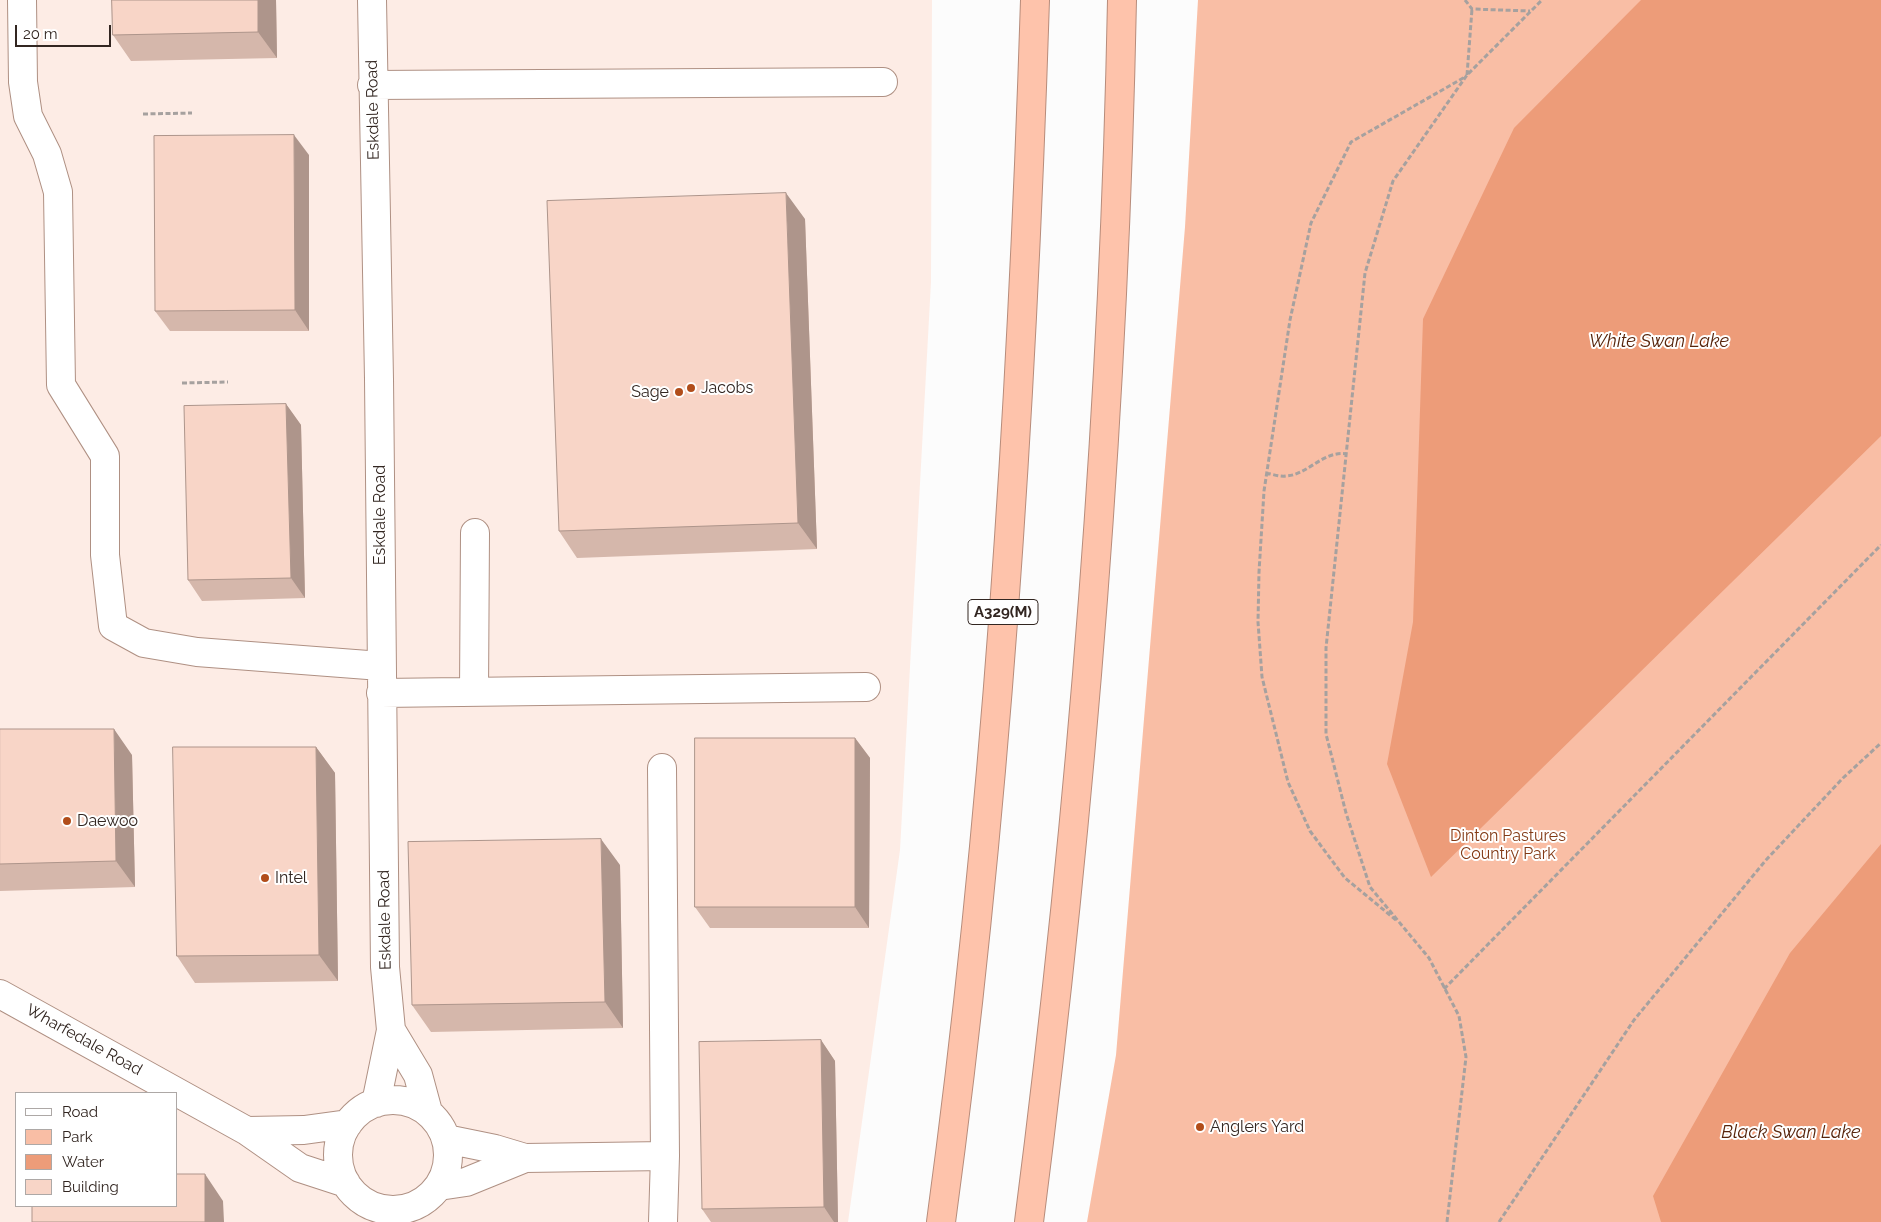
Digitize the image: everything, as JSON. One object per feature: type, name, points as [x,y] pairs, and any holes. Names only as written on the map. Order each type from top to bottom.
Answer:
[{"type":"highway","name":"A329(M)","points":[[941,1222],[965,1032],[986,830],[1001,642],[1022,355],[1035,0]]},
{"type":"highway","points":[[1029,1222],[1048,1073],[1077,806],[1092,614],[1113,263],[1122,0]]},
{"type":"street","points":[[22,0],[23,82],[28,116],[47,154],[58,192],[61,385],[105,456],[105,555],[113,626],[144,643],[474,692],[866,687]]},
{"type":"street","name":"Eskdale Road","points":[[372,0],[372,85],[379,379],[385,967],[391,1030]]},
{"type":"street","points":[[372,85],[883,82]]},
{"type":"street","points":[[474,692],[475,534]]},
{"type":"street","points":[[662,768],[665,1156],[663,1222]]},
{"type":"street","name":"Wharfedale Road","points":[[0,995],[176,1092]]},
{"type":"street","points":[[376,1103],[391,1030]]},
{"type":"street","points":[[391,1030],[418,1075],[428,1112]]},
{"type":"street","name":"Wharfedale Road","points":[[178,1093],[247,1131],[300,1168],[357,1201]]},
{"type":"street","points":[[389,1100],[403,1101],[428,1112],[439,1124],[446,1139],[449,1155],[446,1171],[440,1186],[409,1215],[375,1208],[357,1201],[340,1169],[338,1154],[340,1138],[355,1115],[376,1103],[389,1100]]},
{"type":"street","points":[[247,1131],[304,1130],[348,1124]]},
{"type":"street","points":[[446,1139],[495,1148],[525,1158],[665,1156]]},
{"type":"street","points":[[440,1186],[466,1182],[525,1158]]},
{"type":"path","points":[[1465,0],[1472,9],[1467,75]]},
{"type":"path","points":[[1447,1222],[1466,1057],[1459,1016],[1429,958],[1370,887],[1346,813],[1326,734],[1326,648],[1365,273],[1393,181],[1467,75],[1542,0]]},
{"type":"path","points":[[1472,9],[1530,11]]},
{"type":"path","points":[[1402,926],[1345,878],[1310,831],[1288,782],[1262,678],[1258,622],[1259,572],[1266,473],[1290,320],[1311,223],[1351,142],[1467,75]]},
{"type":"path","points":[[143,114],[192,113]]},
{"type":"path","points":[[182,383],[228,382]]},
{"type":"path","points":[[1266,473],[1286,476],[1306,469],[1321,458],[1340,452],[1347,454]]},
{"type":"path","points":[[1444,989],[1881,545]]},
{"type":"path","points":[[1499,1222],[1634,1020],[1766,860],[1843,778],[1881,743]]},
{"type":"shaded area","points":[[0,0],[932,0],[931,282],[900,850],[848,1222],[0,1222]]},
{"type":"green space","name":"Dinton Pastures Country Park","points":[[1198,0],[1881,0],[1881,1222],[1087,1222],[1116,1055],[1185,227]]},
{"type":"water","name":"White Swan Lake","points":[[1641,0],[1881,0],[1881,436],[1431,877],[1387,764],[1413,622],[1423,319],[1514,128]]},
{"type":"water","name":"Black Swan Lake","points":[[1881,844],[1881,1222],[1661,1222],[1653,1196],[1790,953]]},
{"type":"building","points":[[112,0],[258,0],[258,32],[113,35]]},
{"type":"building","points":[[294,135],[295,310],[155,311],[154,136]]},
{"type":"building","name":"Jacobs","points":[[786,193],[798,523],[559,531],[547,201]]},
{"type":"building","points":[[286,404],[291,578],[188,580],[184,406]]},
{"type":"building","name":"Daewoo","points":[[0,729],[114,729],[116,861],[0,864]]},
{"type":"building","points":[[695,738],[855,738],[855,907],[695,907]]},
{"type":"building","name":"Intel","points":[[173,747],[316,747],[319,955],[177,956]]},
{"type":"building","points":[[601,839],[605,1002],[412,1005],[408,842]]},
{"type":"building","points":[[821,1040],[824,1207],[702,1209],[699,1042]]},
{"type":"building","points":[[178,1174],[205,1174],[205,1222],[32,1222],[32,1207],[178,1207]]},
{"type":"place","name":"Jacobs","points":[[691,388]]},
{"type":"place","name":"Sage","points":[[679,392]]},
{"type":"place","name":"Daewoo","points":[[67,821]]},
{"type":"place","name":"Intel","points":[[265,878]]},
{"type":"place","name":"Anglers Yard","points":[[1200,1127]]}]
